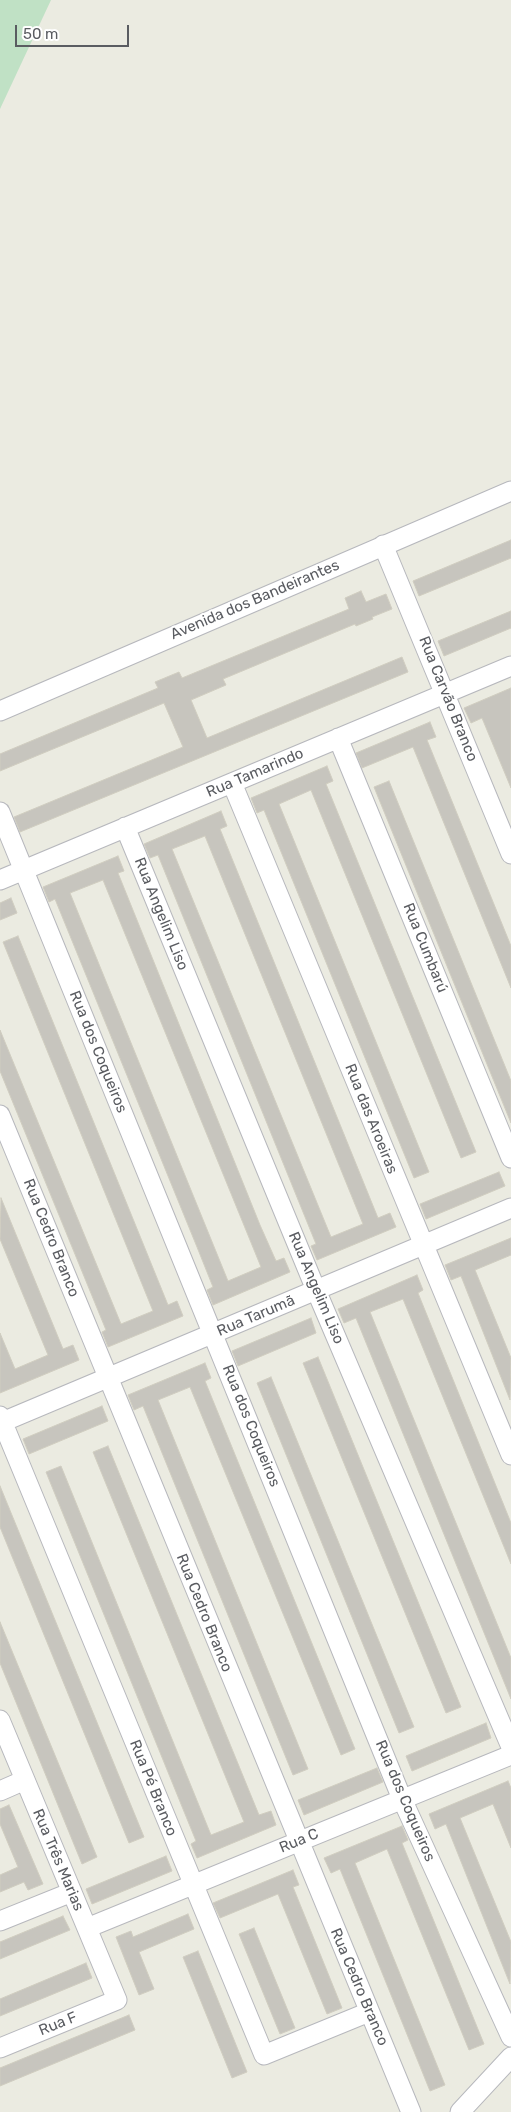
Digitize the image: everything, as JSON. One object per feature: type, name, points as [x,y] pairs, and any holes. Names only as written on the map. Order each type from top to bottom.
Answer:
[{"type":"street","name":"Avenida dos Bandeirantes","points":[[0,711],[511,491]]},
{"type":"street","name":"Rua Carvão Branco","points":[[383,545],[446,693],[511,854]]},
{"type":"street","name":"Rua Tamarindo","points":[[0,880],[511,666]]},
{"type":"street","name":"Rua Cumbarú","points":[[338,738],[511,1158]]},
{"type":"street","name":"Rua das Aroeiras","points":[[232,782],[511,1455]]},
{"type":"street","name":"Rua dos Coqueiros","points":[[0,812],[214,1333],[402,1799],[511,2037]]},
{"type":"street","name":"Rua Angelim Liso","points":[[125,827],[316,1290],[511,1747]]},
{"type":"street","name":"Rua Cedro Branco","points":[[0,1115],[410,2111]]},
{"type":"street","name":"Rua Tarumã","points":[[1,1420],[108,1378],[511,1208]]},
{"type":"street","name":"Rua Pé Branco","points":[[1,1420],[264,2055],[369,2012]]},
{"type":"street","name":"Rua Três Marias","points":[[0,1720],[117,2000]]},
{"type":"street","name":"Rua C","points":[[87,1928],[511,1755]]},
{"type":"street","points":[[0,1791],[25,1780]]},
{"type":"street","points":[[0,1921],[72,1892]]},
{"type":"street","name":"Rua F","points":[[0,2048],[117,2000]]},
{"type":"street","points":[[460,2112],[511,2057]]},
{"type":"green space","points":[[0,0],[51,0],[0,109]]},
{"type":"building","points":[[511,540],[511,558],[419,596],[413,581]]},
{"type":"building","points":[[361,591],[366,602],[386,594],[392,609],[372,617],[373,619],[356,626],[355,624],[223,679],[226,685],[191,700],[207,738],[402,657],[408,672],[20,832],[14,817],[183,747],[164,703],[0,771],[0,754],[158,688],[155,682],[179,672],[182,678],[349,609],[345,598]]},
{"type":"building","points":[[511,611],[511,628],[444,656],[438,641]]},
{"type":"building","points":[[511,688],[511,788],[482,718],[471,723],[464,708]]},
{"type":"building","points":[[430,722],[436,737],[427,740],[511,946],[511,988],[413,747],[362,768],[356,753]]},
{"type":"building","points":[[327,766],[333,781],[326,784],[476,1152],[461,1158],[311,790],[279,804],[429,1172],[414,1178],[264,810],[257,813],[251,798]]},
{"type":"building","points":[[389,781],[511,1081],[511,1123],[374,787]]},
{"type":"building","points":[[221,811],[227,826],[220,829],[378,1218],[390,1213],[396,1227],[317,1260],[311,1246],[316,1244],[158,855],[150,858],[144,844]],"holes":[[[205,836],[363,1224],[331,1237],[172,849]]]},
{"type":"building","points":[[118,856],[124,871],[118,873],[260,1225],[276,1261],[284,1258],[290,1272],[213,1305],[207,1290],[213,1287],[197,1247],[55,899],[49,902],[43,887]],"holes":[[[103,880],[261,1267],[228,1281],[70,893]]]},
{"type":"building","points":[[11,898],[17,913],[0,920],[0,903]]},
{"type":"building","points":[[18,936],[168,1305],[177,1301],[183,1316],[108,1347],[102,1332],[106,1330],[0,1071],[0,1030],[121,1324],[153,1311],[3,942]]},
{"type":"building","points":[[499,1172],[505,1186],[426,1219],[420,1204]]},
{"type":"building","points":[[1,1198],[63,1349],[73,1345],[79,1360],[0,1393],[0,1333],[15,1369],[48,1355],[0,1239]]},
{"type":"building","points":[[511,1238],[511,1255],[475,1270],[511,1358],[510,1400],[461,1276],[451,1280],[445,1265]]},
{"type":"building","points":[[417,1275],[423,1290],[418,1293],[511,1523],[511,1564],[403,1299],[370,1312],[511,1658],[511,1699],[356,1318],[344,1323],[338,1309]]},
{"type":"building","points":[[311,1318],[316,1333],[238,1366],[232,1351]]},
{"type":"building","points":[[318,1357],[461,1707],[446,1713],[303,1363]]},
{"type":"building","points":[[205,1363],[211,1378],[205,1381],[355,1749],[341,1755],[190,1387],[158,1400],[308,1769],[293,1775],[143,1406],[134,1410],[128,1395]]},
{"type":"building","points":[[271,1377],[414,1727],[399,1733],[257,1383]]},
{"type":"building","points":[[102,1406],[108,1421],[29,1454],[23,1439]]},
{"type":"building","points":[[108,1446],[259,1815],[271,1811],[276,1825],[197,1858],[191,1844],[196,1841],[46,1472],[61,1466],[211,1835],[244,1822],[93,1452]]},
{"type":"building","points":[[0,1486],[144,1837],[129,1843],[0,1527]]},
{"type":"building","points":[[0,1622],[97,1857],[82,1864],[0,1663]]},
{"type":"building","points":[[486,1723],[491,1738],[412,1771],[406,1756]]},
{"type":"building","points":[[377,1768],[383,1782],[304,1815],[298,1800]]},
{"type":"building","points":[[508,1781],[511,1788],[511,1848],[493,1804],[460,1818],[511,1942],[510,1984],[446,1824],[435,1829],[429,1814]]},
{"type":"building","points":[[9,1805],[43,1884],[28,1890],[24,1882],[0,1892],[0,1875],[18,1867],[0,1824],[0,1809]]},
{"type":"building","points":[[402,1826],[408,1840],[402,1843],[484,2044],[469,2050],[387,1849],[355,1863],[445,2085],[430,2091],[340,1869],[331,1873],[324,1858]]},
{"type":"building","points":[[166,1856],[172,1871],[92,1904],[86,1889]]},
{"type":"building","points":[[293,1870],[299,1885],[293,1887],[342,2008],[327,2014],[278,1894],[220,1918],[213,1903]]},
{"type":"building","points":[[188,1914],[194,1929],[139,1952],[154,1989],[139,1995],[116,1937],[131,1931],[133,1937]]},
{"type":"building","points":[[63,1916],[70,1930],[0,1959],[0,1942]]},
{"type":"building","points":[[254,1928],[295,2028],[280,2034],[239,1934]]},
{"type":"building","points":[[198,1951],[247,2072],[232,2078],[183,1957]]},
{"type":"building","points":[[86,1963],[92,1978],[0,2016],[0,1999]]},
{"type":"building","points":[[129,2015],[135,2030],[0,2086],[0,2068]]}]
